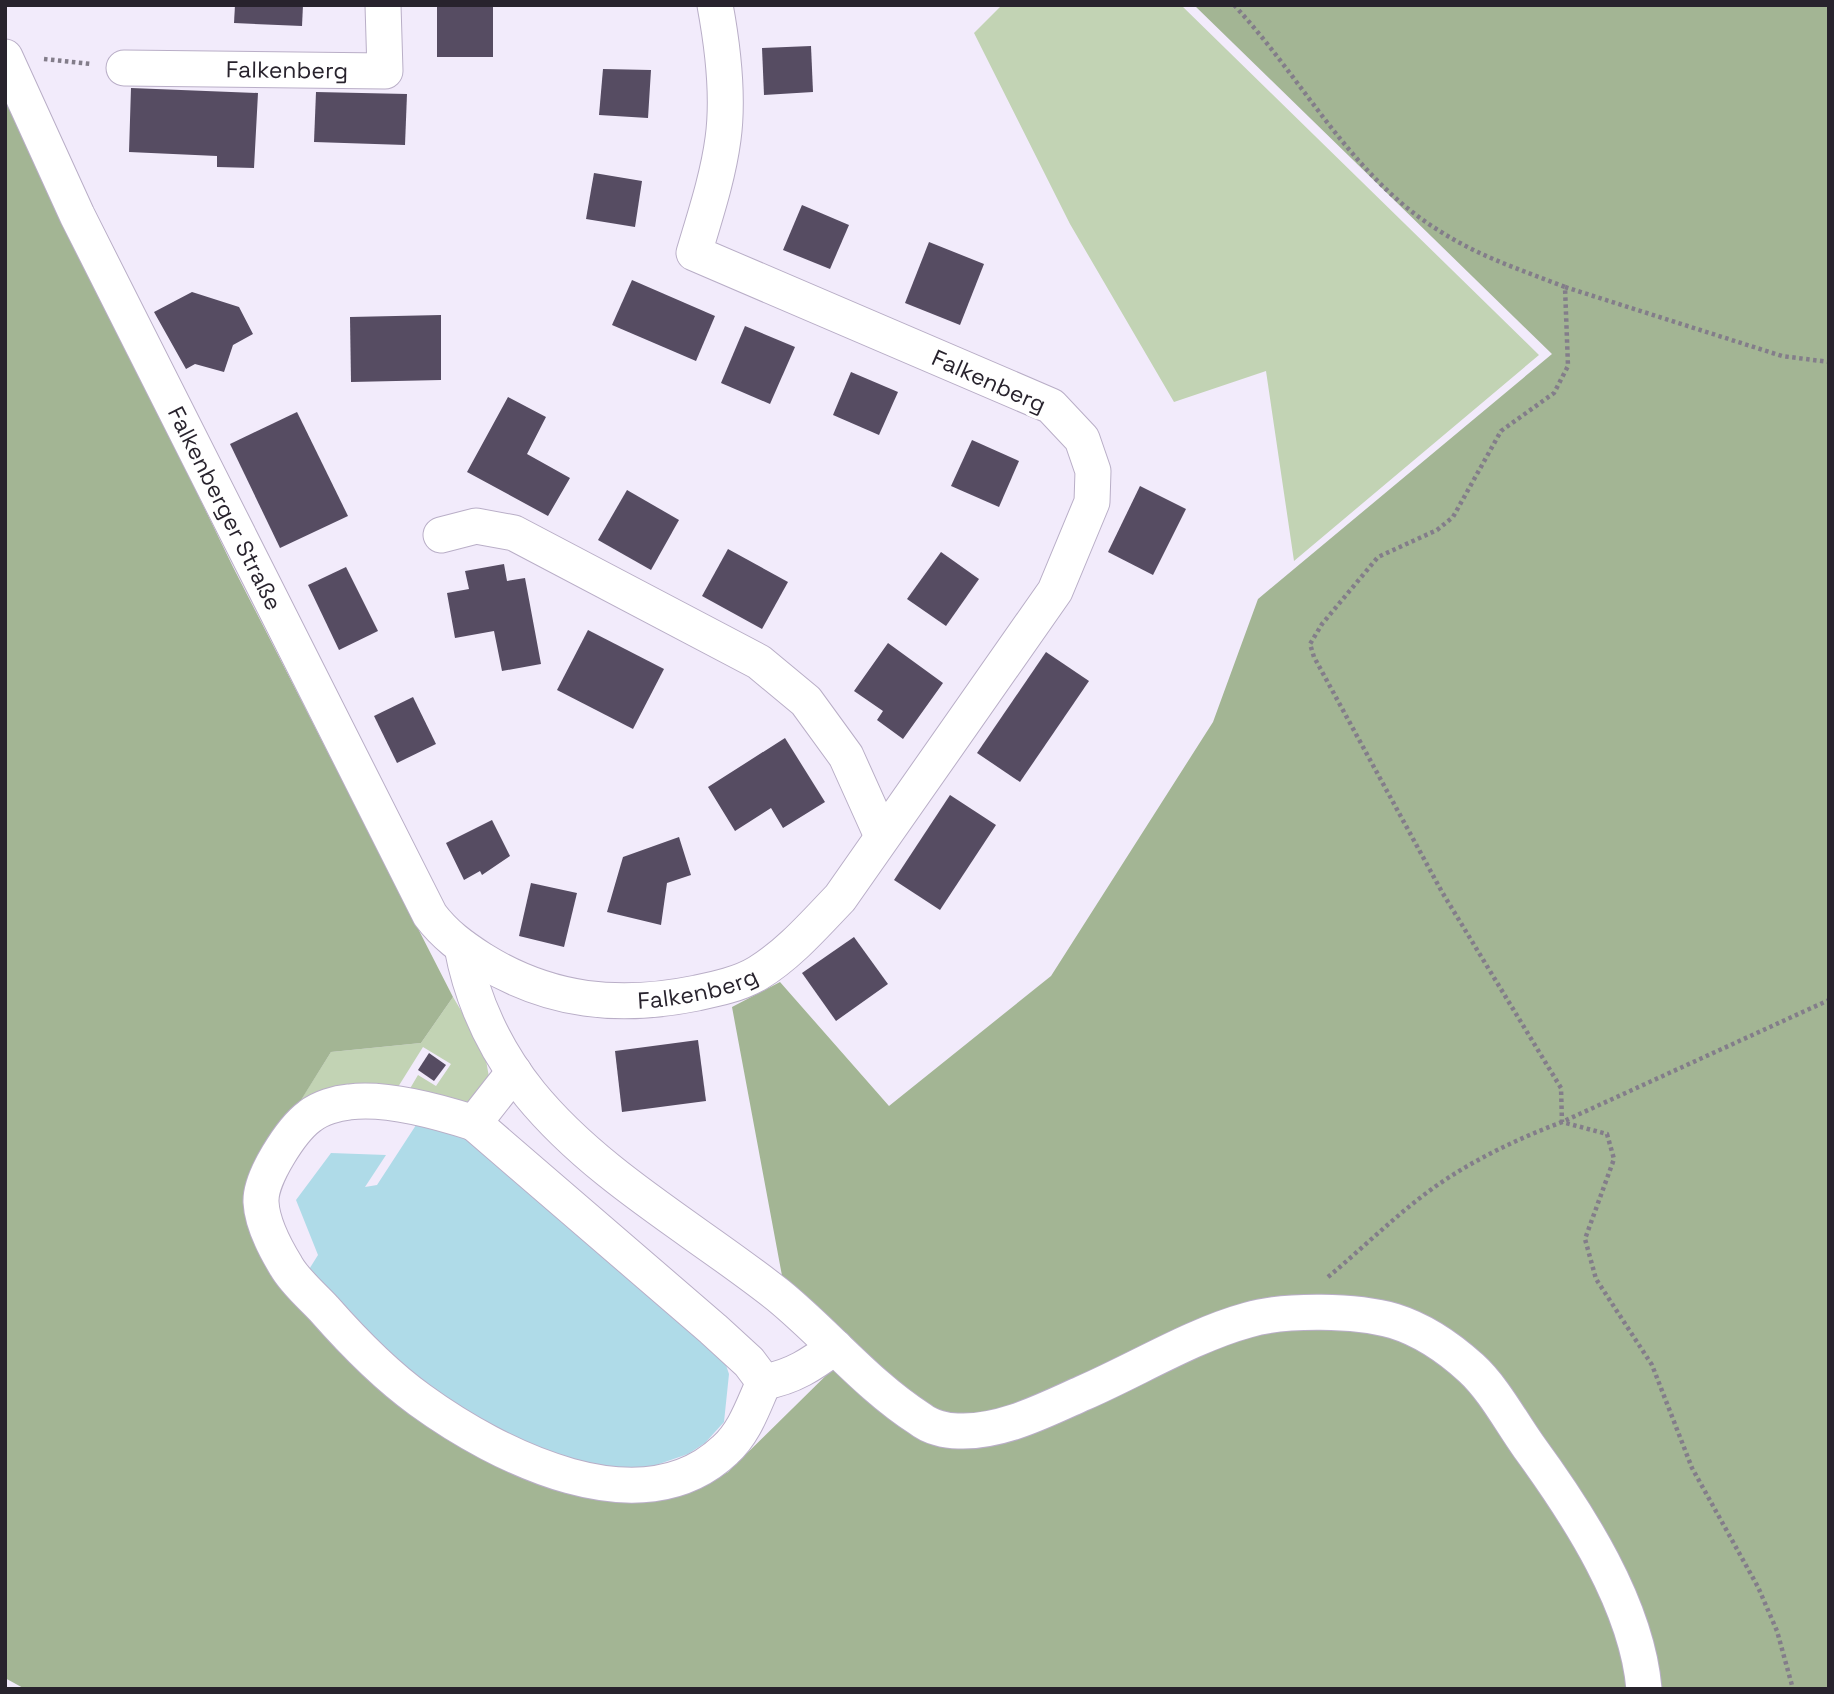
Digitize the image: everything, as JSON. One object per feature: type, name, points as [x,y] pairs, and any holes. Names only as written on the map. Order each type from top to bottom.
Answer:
[{"type":"street","name":"Falkenberg","points":[[124,68],[385,71],[383,5]]},
{"type":"street","name":"Falkenberg","points":[[462,947],[522,981],[551,993],[578,998],[636,1001],[719,988],[756,975],[799,942],[840,898],[1055,591],[1092,502],[1093,471],[1082,439],[1051,406],[694,253],[723,138],[724,78],[715,5]]},
{"type":"street","name":"Falkenberger Straße","points":[[18,57],[77,215],[411,880],[439,927],[462,947]]},
{"type":"street","points":[[441,535],[476,526],[514,533],[759,662],[806,701],[846,757],[882,836]]},
{"type":"street","points":[[462,947],[469,986],[486,1025],[532,1096],[594,1156],[782,1299],[883,1392],[926,1424],[953,1431],[997,1427],[1055,1405],[1248,1320],[1270,1315],[1328,1313],[1391,1320],[1420,1331],[1474,1370],[1536,1456],[1584,1532],[1614,1587],[1631,1627],[1642,1661],[1644,1689]]},
{"type":"street","points":[[474,1123],[514,1072]]},
{"type":"street","points":[[351,1101],[381,1102],[474,1123],[713,1329],[749,1362],[764,1382],[745,1426],[727,1449],[712,1461],[662,1482],[633,1486],[602,1484],[558,1473],[485,1440],[420,1401],[362,1352],[287,1268],[266,1224],[261,1200],[272,1167],[290,1136],[310,1115],[351,1101]]},
{"type":"street","points":[[764,1382],[783,1379],[802,1370],[835,1347]]},
{"type":"path","points":[[1234,5],[1343,144],[1400,201],[1436,229],[1481,256],[1565,287],[1782,356],[1829,362]]},
{"type":"path","points":[[18,57],[124,68]]},
{"type":"path","points":[[1562,1122],[1561,1087],[1442,892],[1314,657],[1310,644],[1322,624],[1378,557],[1437,530],[1453,517],[1501,431],[1554,393],[1567,366],[1565,287]]},
{"type":"path","points":[[1319,1284],[1433,1188],[1519,1138],[1562,1122],[1829,1000]]},
{"type":"path","points":[[1562,1122],[1607,1134],[1614,1159],[1585,1239],[1596,1279],[1652,1365],[1692,1468],[1758,1587],[1777,1631],[1793,1689]]},
{"type":"green space","points":[[1002,5],[1181,5],[1539,355],[1294,561],[1266,371],[1174,402],[1070,224],[974,33]]},
{"type":"green space","points":[[1194,5],[1829,5],[1829,1689],[25,1689],[5,1678],[5,96],[233,567],[453,997],[421,1043],[331,1052],[268,1153],[286,1294],[341,1353],[568,1492],[623,1502],[653,1498],[712,1481],[728,1472],[855,1347],[783,1281],[732,1007],[780,982],[889,1106],[1051,976],[1213,722],[1258,599],[1552,354]]},
{"type":"green space","points":[[453,997],[484,1049],[489,1077],[476,1098],[464,1103],[405,1097],[418,1075],[436,1086],[451,1064],[423,1047],[393,1095],[292,1114],[331,1052],[421,1043]]},
{"type":"water","points":[[418,1122],[444,1129],[479,1145],[722,1353],[729,1374],[724,1422],[705,1443],[688,1454],[636,1472],[565,1462],[492,1430],[427,1391],[308,1271],[318,1255],[296,1200],[331,1153],[386,1155],[365,1187],[377,1185]]},
{"type":"building","points":[[235,5],[303,5],[302,26],[234,23]]},
{"type":"building","points":[[437,5],[493,5],[493,57],[437,57]]},
{"type":"building","points":[[811,46],[813,92],[764,95],[762,48]]},
{"type":"building","points":[[603,69],[651,70],[648,118],[599,115]]},
{"type":"building","points":[[131,88],[258,93],[254,168],[217,167],[217,156],[129,152]]},
{"type":"building","points":[[316,92],[407,94],[405,145],[314,142]]},
{"type":"building","points":[[594,173],[642,181],[635,227],[586,219]]},
{"type":"building","points":[[802,205],[849,225],[830,269],[783,250]]},
{"type":"building","points":[[929,242],[984,264],[960,325],[905,303]]},
{"type":"building","points":[[632,280],[715,316],[696,361],[612,325]]},
{"type":"building","points":[[192,292],[239,307],[253,334],[233,345],[224,372],[195,364],[186,369],[154,312]]},
{"type":"building","points":[[441,315],[441,380],[351,382],[350,317]]},
{"type":"building","points":[[745,326],[795,347],[770,404],[721,383]]},
{"type":"building","points":[[851,372],[898,392],[879,435],[833,415]]},
{"type":"building","points":[[508,397],[546,417],[527,454],[570,478],[548,516],[467,472]]},
{"type":"building","points":[[297,412],[348,516],[280,548],[230,444]]},
{"type":"building","points":[[972,440],[1019,461],[999,507],[951,486]]},
{"type":"building","points":[[1140,486],[1186,509],[1153,575],[1108,552]]},
{"type":"building","points":[[627,490],[679,520],[651,570],[598,540]]},
{"type":"building","points":[[728,549],[788,582],[762,629],[702,596]]},
{"type":"building","points":[[941,552],[979,579],[946,626],[907,599]]},
{"type":"building","points":[[504,564],[507,581],[525,578],[541,664],[502,671],[494,631],[455,638],[447,593],[469,589],[465,571]]},
{"type":"building","points":[[346,567],[378,631],[339,650],[308,585]]},
{"type":"building","points":[[588,630],[664,669],[633,729],[557,690]]},
{"type":"building","points":[[888,643],[943,683],[903,739],[877,720],[883,711],[854,691]]},
{"type":"building","points":[[1046,652],[1089,681],[1020,782],[977,753]]},
{"type":"building","points":[[413,697],[436,744],[397,763],[374,716]]},
{"type":"building","points":[[785,738],[825,802],[783,828],[771,808],[735,831],[708,787]]},
{"type":"building","points":[[950,795],[996,825],[940,910],[894,880]]},
{"type":"building","points":[[492,820],[510,856],[482,875],[480,871],[464,880],[446,843]]},
{"type":"building","points":[[679,837],[691,875],[667,883],[661,925],[607,912],[623,857]]},
{"type":"building","points":[[531,883],[577,893],[564,947],[519,936]]},
{"type":"building","points":[[854,937],[888,984],[836,1021],[802,973]]},
{"type":"building","points":[[698,1040],[706,1101],[622,1112],[615,1051]]},
{"type":"building","points":[[429,1053],[446,1065],[434,1081],[418,1070]]}]
